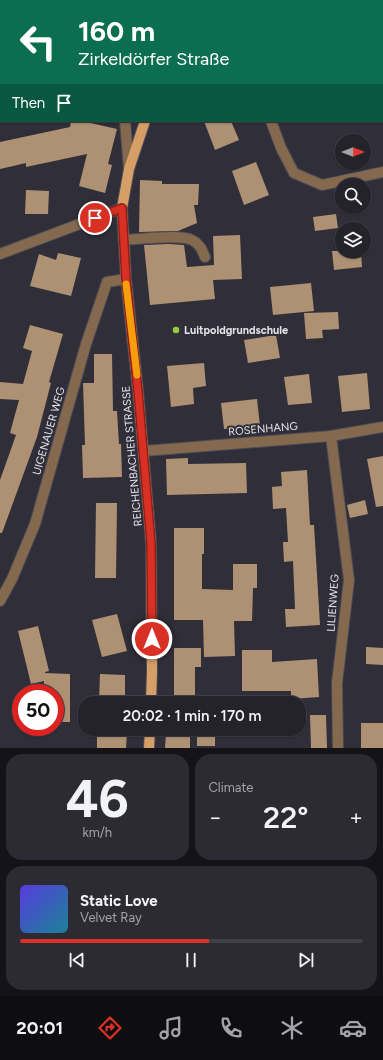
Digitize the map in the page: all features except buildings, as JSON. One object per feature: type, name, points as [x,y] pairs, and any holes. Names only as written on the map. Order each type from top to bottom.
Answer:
[{"type":"main road","name":"REICHENBACHER STRASSE","points":[[145,122],[129,169],[122,208],[126,279],[144,451],[151,543],[151,696]]},
{"type":"main road","points":[[149,748],[150,736]]},
{"type":"street","points":[[125,122],[129,169]]},
{"type":"street","points":[[271,122],[281,148],[294,173],[322,185],[383,172]]},
{"type":"street","points":[[0,254],[122,208]]},
{"type":"street","points":[[124,240],[182,237],[193,240],[202,248],[205,257]]},
{"type":"street","name":"UIGENAUER WEG","points":[[0,601],[12,579],[35,524],[86,344],[108,282],[126,279]]},
{"type":"street","name":"ROSENHANG","points":[[144,451],[330,436],[383,426]]},
{"type":"street","name":"LILIENWEG","points":[[330,436],[349,580],[337,682],[338,748]]},
{"type":"slow traffic","points":[[126,284],[137,375]]},
{"type":"place","name":"Luitpoldgrundschule","points":[[176,330]]},
{"type":"route","points":[[95,218],[122,208],[126,279],[144,451],[151,543],[152,639]]}]
